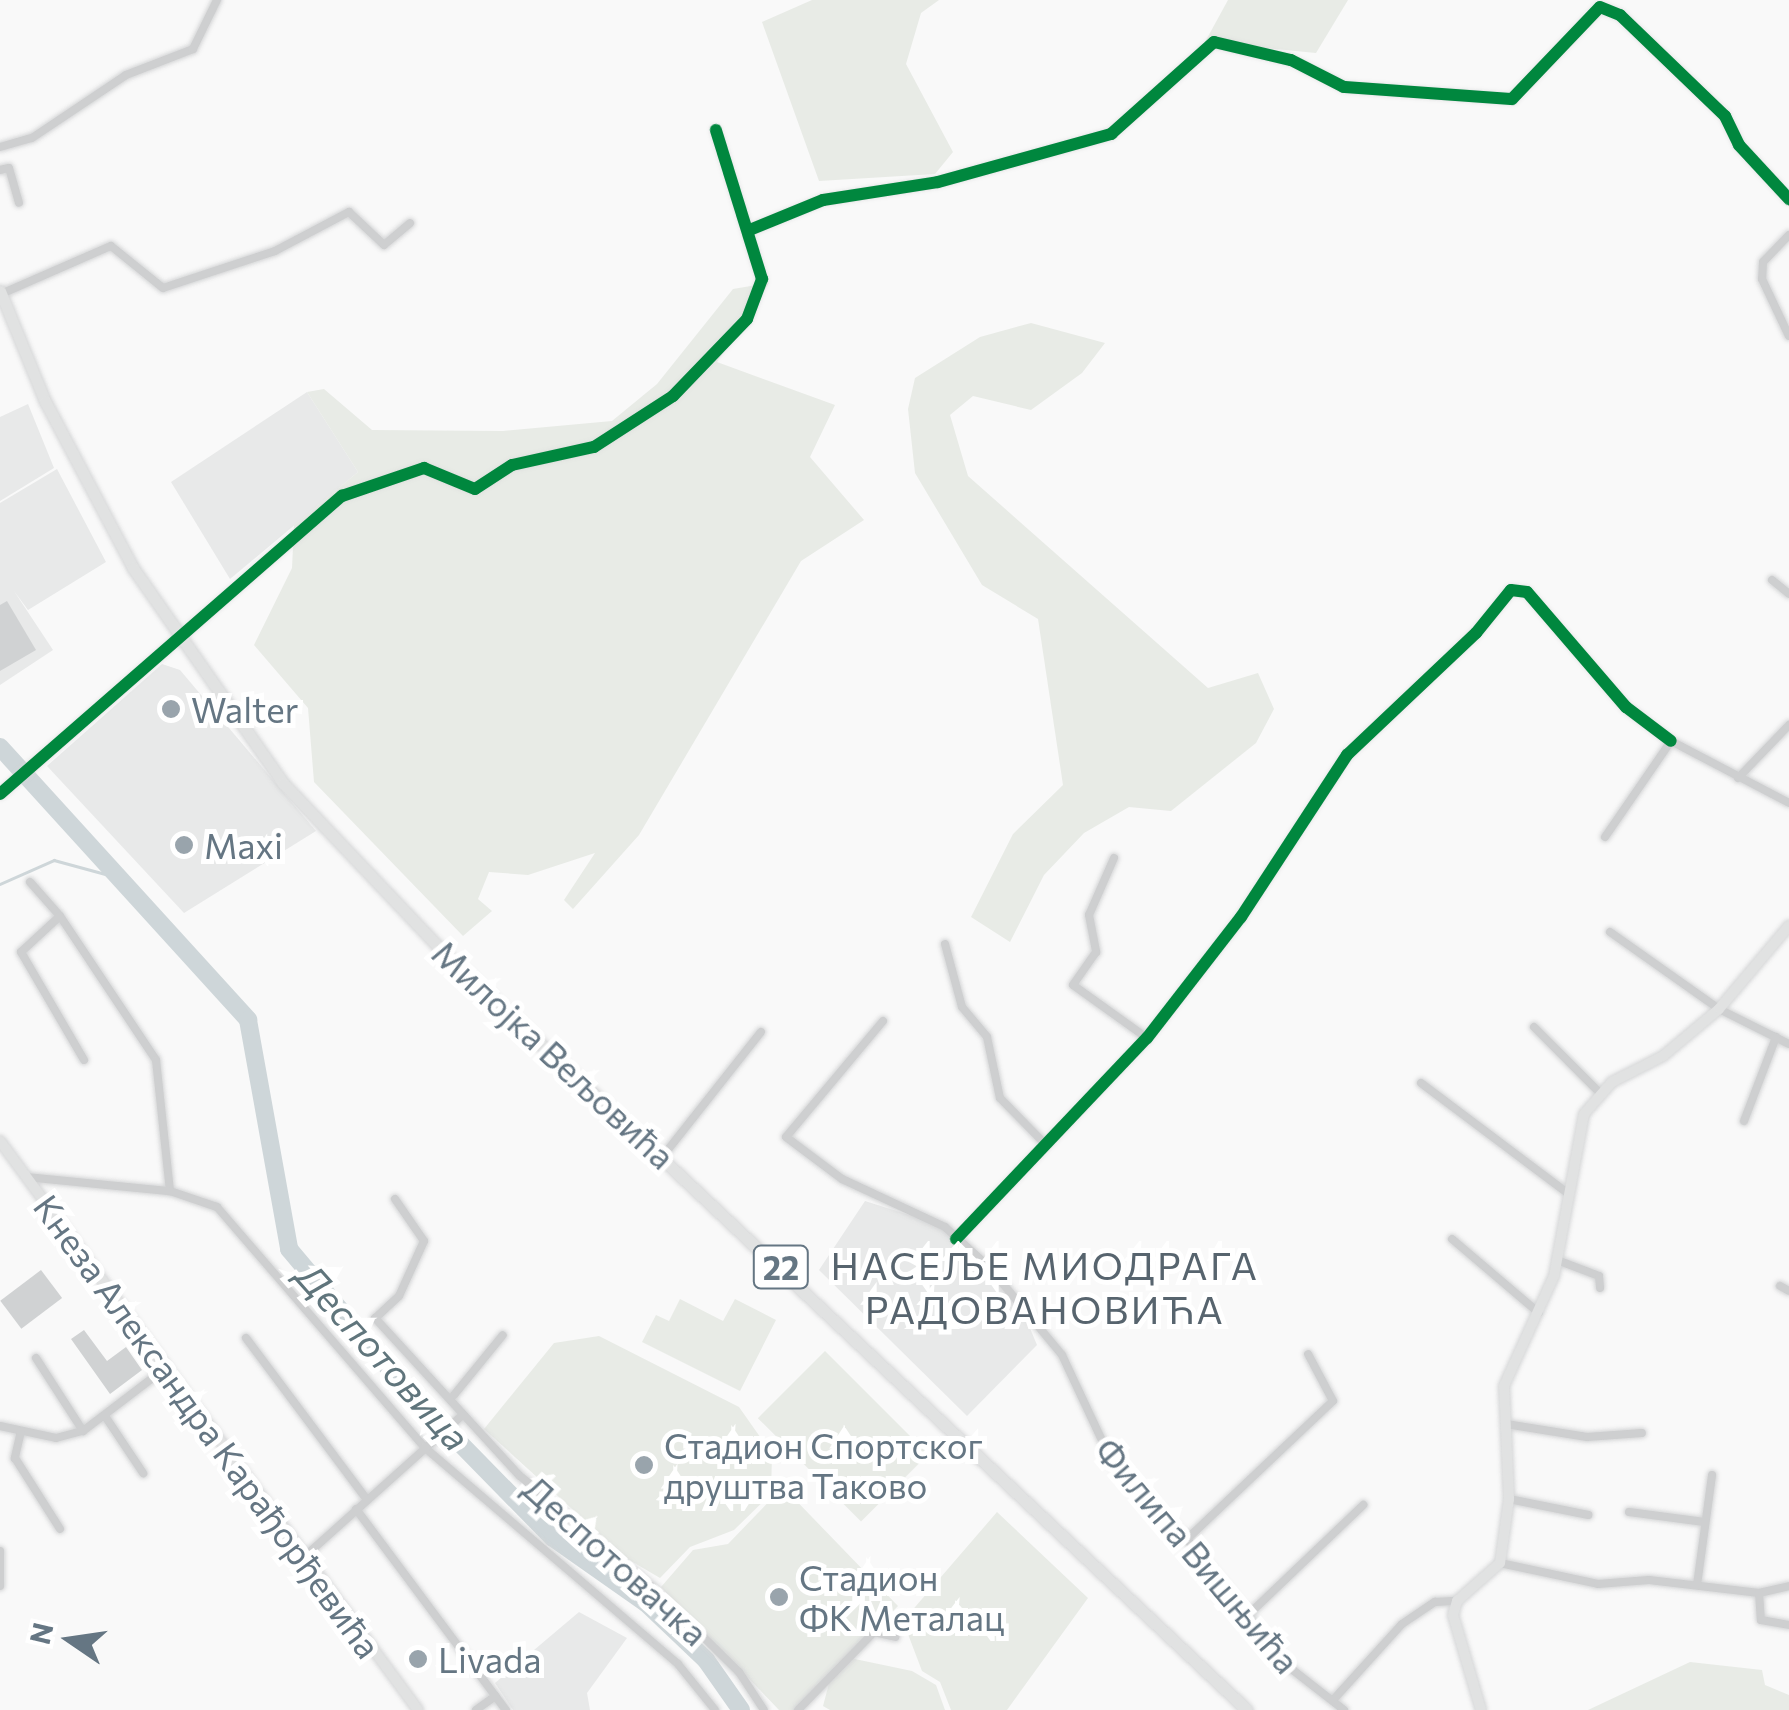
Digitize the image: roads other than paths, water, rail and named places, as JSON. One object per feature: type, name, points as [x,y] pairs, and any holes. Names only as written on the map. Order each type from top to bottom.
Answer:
[{"type":"main road","name":"Милојка Вељовића","points":[[0,293],[76,464],[178,642],[274,772],[362,870],[1246,1710]]},
{"type":"street","points":[[0,147],[32,138],[126,75],[193,48],[216,0]]},
{"type":"street","points":[[752,229],[823,200],[938,182],[1111,134],[1214,42],[1291,60],[1344,87],[1512,99],[1600,7],[1620,15],[1725,116],[1739,145],[1789,199]]},
{"type":"street","points":[[0,794],[358,488],[424,468],[475,489],[512,465],[594,447],[630,428],[747,320],[762,279],[752,229],[716,130]]},
{"type":"street","points":[[0,170],[9,168],[19,203]]},
{"type":"street","points":[[0,293],[111,246],[163,288],[275,252],[348,212],[384,245],[410,223]]},
{"type":"street","points":[[1789,236],[1763,262],[1762,279],[1789,336]]},
{"type":"street","points":[[1772,580],[1789,594]]},
{"type":"street","points":[[956,1238],[1044,1143],[1102,1093],[1148,1038],[1242,918],[1347,755],[1516,588],[1626,706],[1672,741],[1789,803]]},
{"type":"street","points":[[1738,778],[1789,725]]},
{"type":"street","points":[[1605,837],[1672,741]]},
{"type":"street","points":[[1114,858],[1090,914],[1096,952],[1073,985],[1148,1038]]},
{"type":"street","points":[[30,882],[60,916],[156,1060],[170,1191]]},
{"type":"street","points":[[60,916],[21,952],[84,1060]]},
{"type":"street","points":[[1481,1710],[1452,1624],[1457,1601],[1500,1563],[1510,1500],[1504,1386],[1558,1260],[1584,1114],[1599,1092],[1663,1056],[1719,1009],[1788,930]]},
{"type":"street","points":[[1610,932],[1719,1009],[1789,1044]]},
{"type":"street","points":[[945,944],[962,1007],[987,1037],[1000,1098],[1044,1143]]},
{"type":"street","name":"Филипа Вишњића","points":[[883,1020],[786,1136],[842,1180],[956,1238],[1062,1356],[1113,1464],[1187,1540],[1306,1684],[1344,1710]]},
{"type":"street","points":[[1534,1027],[1599,1092]]},
{"type":"street","points":[[663,1156],[761,1032]]},
{"type":"street","points":[[1744,1121],[1776,1037]]},
{"type":"street","points":[[1421,1082],[1570,1195]]},
{"type":"street","name":"Кнеза Александра Карађорђевића","points":[[0,1141],[6,1158],[26,1177],[163,1370],[418,1710]]},
{"type":"street","points":[[26,1177],[170,1191],[216,1207],[234,1222],[424,1446],[678,1664],[715,1710]]},
{"type":"street","points":[[303,1558],[458,1418],[454,1396],[375,1318],[400,1296],[424,1241],[394,1199]]},
{"type":"street","points":[[1452,1240],[1538,1313]]},
{"type":"street","points":[[1558,1260],[1599,1276],[1600,1288]]},
{"type":"street","points":[[454,1396],[503,1335]]},
{"type":"street","points":[[246,1338],[367,1500]]},
{"type":"street","points":[[1187,1540],[1333,1401],[1308,1354]]},
{"type":"street","points":[[36,1358],[83,1431]]},
{"type":"street","points":[[0,1426],[56,1438],[83,1431],[163,1370]]},
{"type":"street","points":[[106,1416],[143,1472]]},
{"type":"street","name":"Деспотовачка","points":[[458,1418],[575,1527],[656,1590],[739,1672],[764,1710]]},
{"type":"street","points":[[1506,1424],[1587,1437],[1642,1433]]},
{"type":"street","points":[[21,1430],[15,1458],[60,1529]]},
{"type":"street","points":[[1697,1585],[1712,1475]]},
{"type":"street","points":[[1510,1500],[1588,1516]]},
{"type":"street","points":[[1248,1616],[1363,1505]]},
{"type":"street","points":[[356,1509],[506,1710]]},
{"type":"street","points":[[1629,1512],[1704,1522]]},
{"type":"street","points":[[0,1552],[0,1586]]},
{"type":"street","points":[[1500,1563],[1598,1584],[1697,1585],[1758,1593],[1789,1586]]},
{"type":"street","points":[[1758,1593],[1762,1620],[1789,1625]]},
{"type":"street","points":[[1334,1700],[1402,1624],[1435,1602],[1457,1601]]},
{"type":"street","points":[[798,1710],[874,1632],[895,1637]]},
{"type":"street","points":[[476,1710],[496,1696]]},
{"type":"waterway","name":"Деспотовица","points":[[0,747],[248,1020],[289,1249],[403,1385],[553,1538],[646,1603],[706,1660],[741,1710]]},
{"type":"waterway","points":[[0,884],[54,860],[120,878]]},
{"type":"place","name":"Walter","points":[[171,709]]},
{"type":"place","name":"Maxi","points":[[184,845]]},
{"type":"place","name":"Стадион Спортског друштва Таково","points":[[644,1465]]},
{"type":"place","name":"Стадион ФК Металац","points":[[779,1597]]},
{"type":"place","name":"Livada","points":[[418,1659]]},
{"type":"district","name":"НАСЕЉЕ МИОДРАГА РАДОВАНОВИЋА","points":[[1045,1287]]}]
